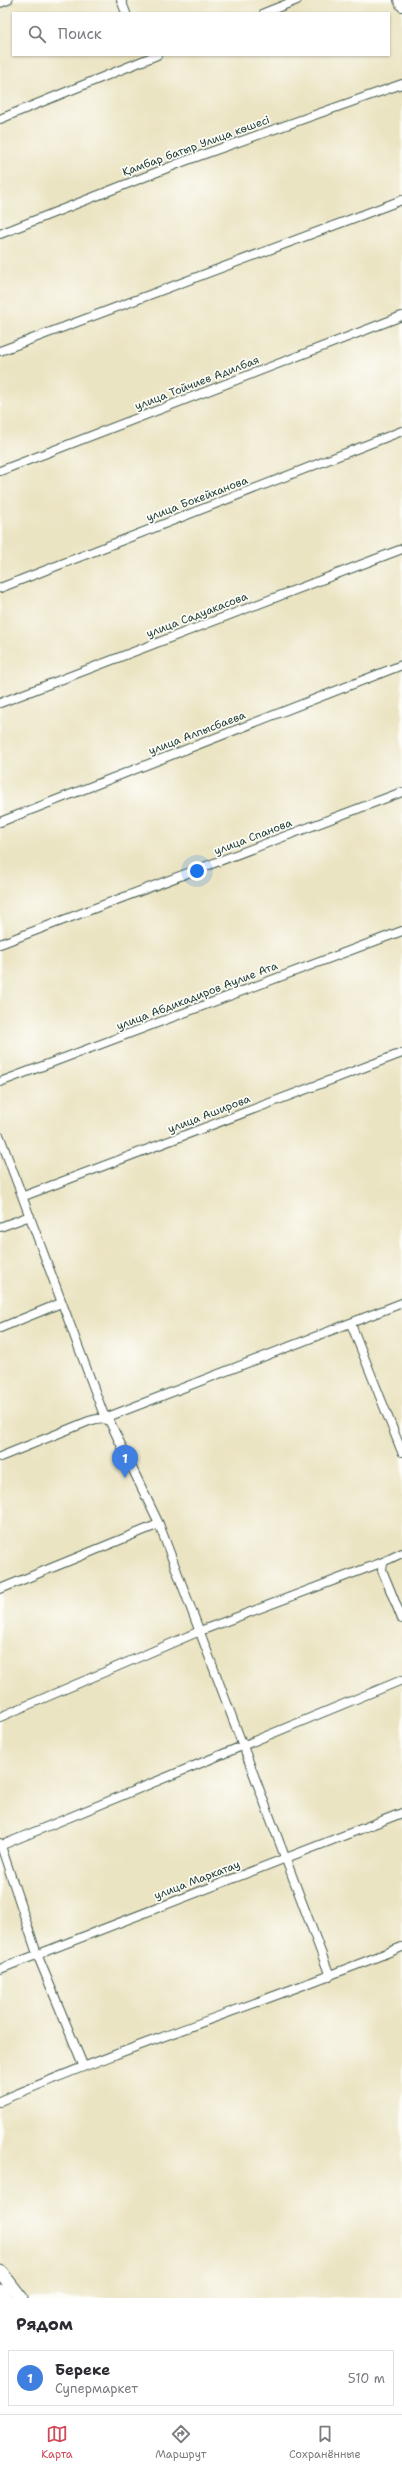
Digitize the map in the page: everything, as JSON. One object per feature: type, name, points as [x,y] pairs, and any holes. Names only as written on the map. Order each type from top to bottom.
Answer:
[{"type":"main road","points":[[0,2271],[20,2298]]},
{"type":"main road","points":[[0,2291],[5,2298]]},
{"type":"street","points":[[0,3],[8,0]]},
{"type":"street","points":[[121,0],[126,12]]},
{"type":"street","points":[[267,12],[297,0]]},
{"type":"street","points":[[399,0],[402,6]]},
{"type":"street","points":[[0,119],[142,58],[152,56]]},
{"type":"street","name":"Қамбар батыр Улица көшесі","points":[[0,234],[185,161],[402,84]]},
{"type":"street","points":[[0,351],[402,200]]},
{"type":"street","name":"улица Тойчиев Адилбая","points":[[0,470],[402,316]]},
{"type":"street","name":"улица Бокейханова","points":[[0,588],[402,431]]},
{"type":"street","name":"улица Садуакасова","points":[[0,702],[402,549]]},
{"type":"street","name":"улица Алпысбаева","points":[[0,822],[402,665]]},
{"type":"street","name":"улица Спанова","points":[[0,944],[402,792]]},
{"type":"street","name":"улица Абдикадиров Аулие Ата","points":[[0,1082],[402,931]]},
{"type":"street","name":"улица Аширова","points":[[24,1196],[402,1053]]},
{"type":"street","points":[[0,1137],[24,1196],[61,1303],[105,1418],[110,1422],[159,1524],[330,1976]]},
{"type":"street","points":[[0,1227],[30,1216]]},
{"type":"street","points":[[0,1328],[61,1303]]},
{"type":"street","points":[[0,1457],[89,1421],[105,1418],[402,1303]]},
{"type":"street","points":[[351,1324],[402,1452]]},
{"type":"street","points":[[394,1432],[402,1429]]},
{"type":"street","points":[[0,1589],[159,1524]]},
{"type":"street","points":[[0,1717],[200,1631],[383,1562],[402,1553]]},
{"type":"street","points":[[383,1562],[382,1570],[402,1619]]},
{"type":"street","points":[[83,2065],[37,1954],[0,1845],[402,1680]]},
{"type":"street","name":"улица Маркатау","points":[[0,1969],[285,1857],[402,1813]]},
{"type":"street","points":[[0,2100],[83,2065],[330,1976],[402,1947]]},
{"type":"place","name":"Береке","points":[[125,1478]]}]
